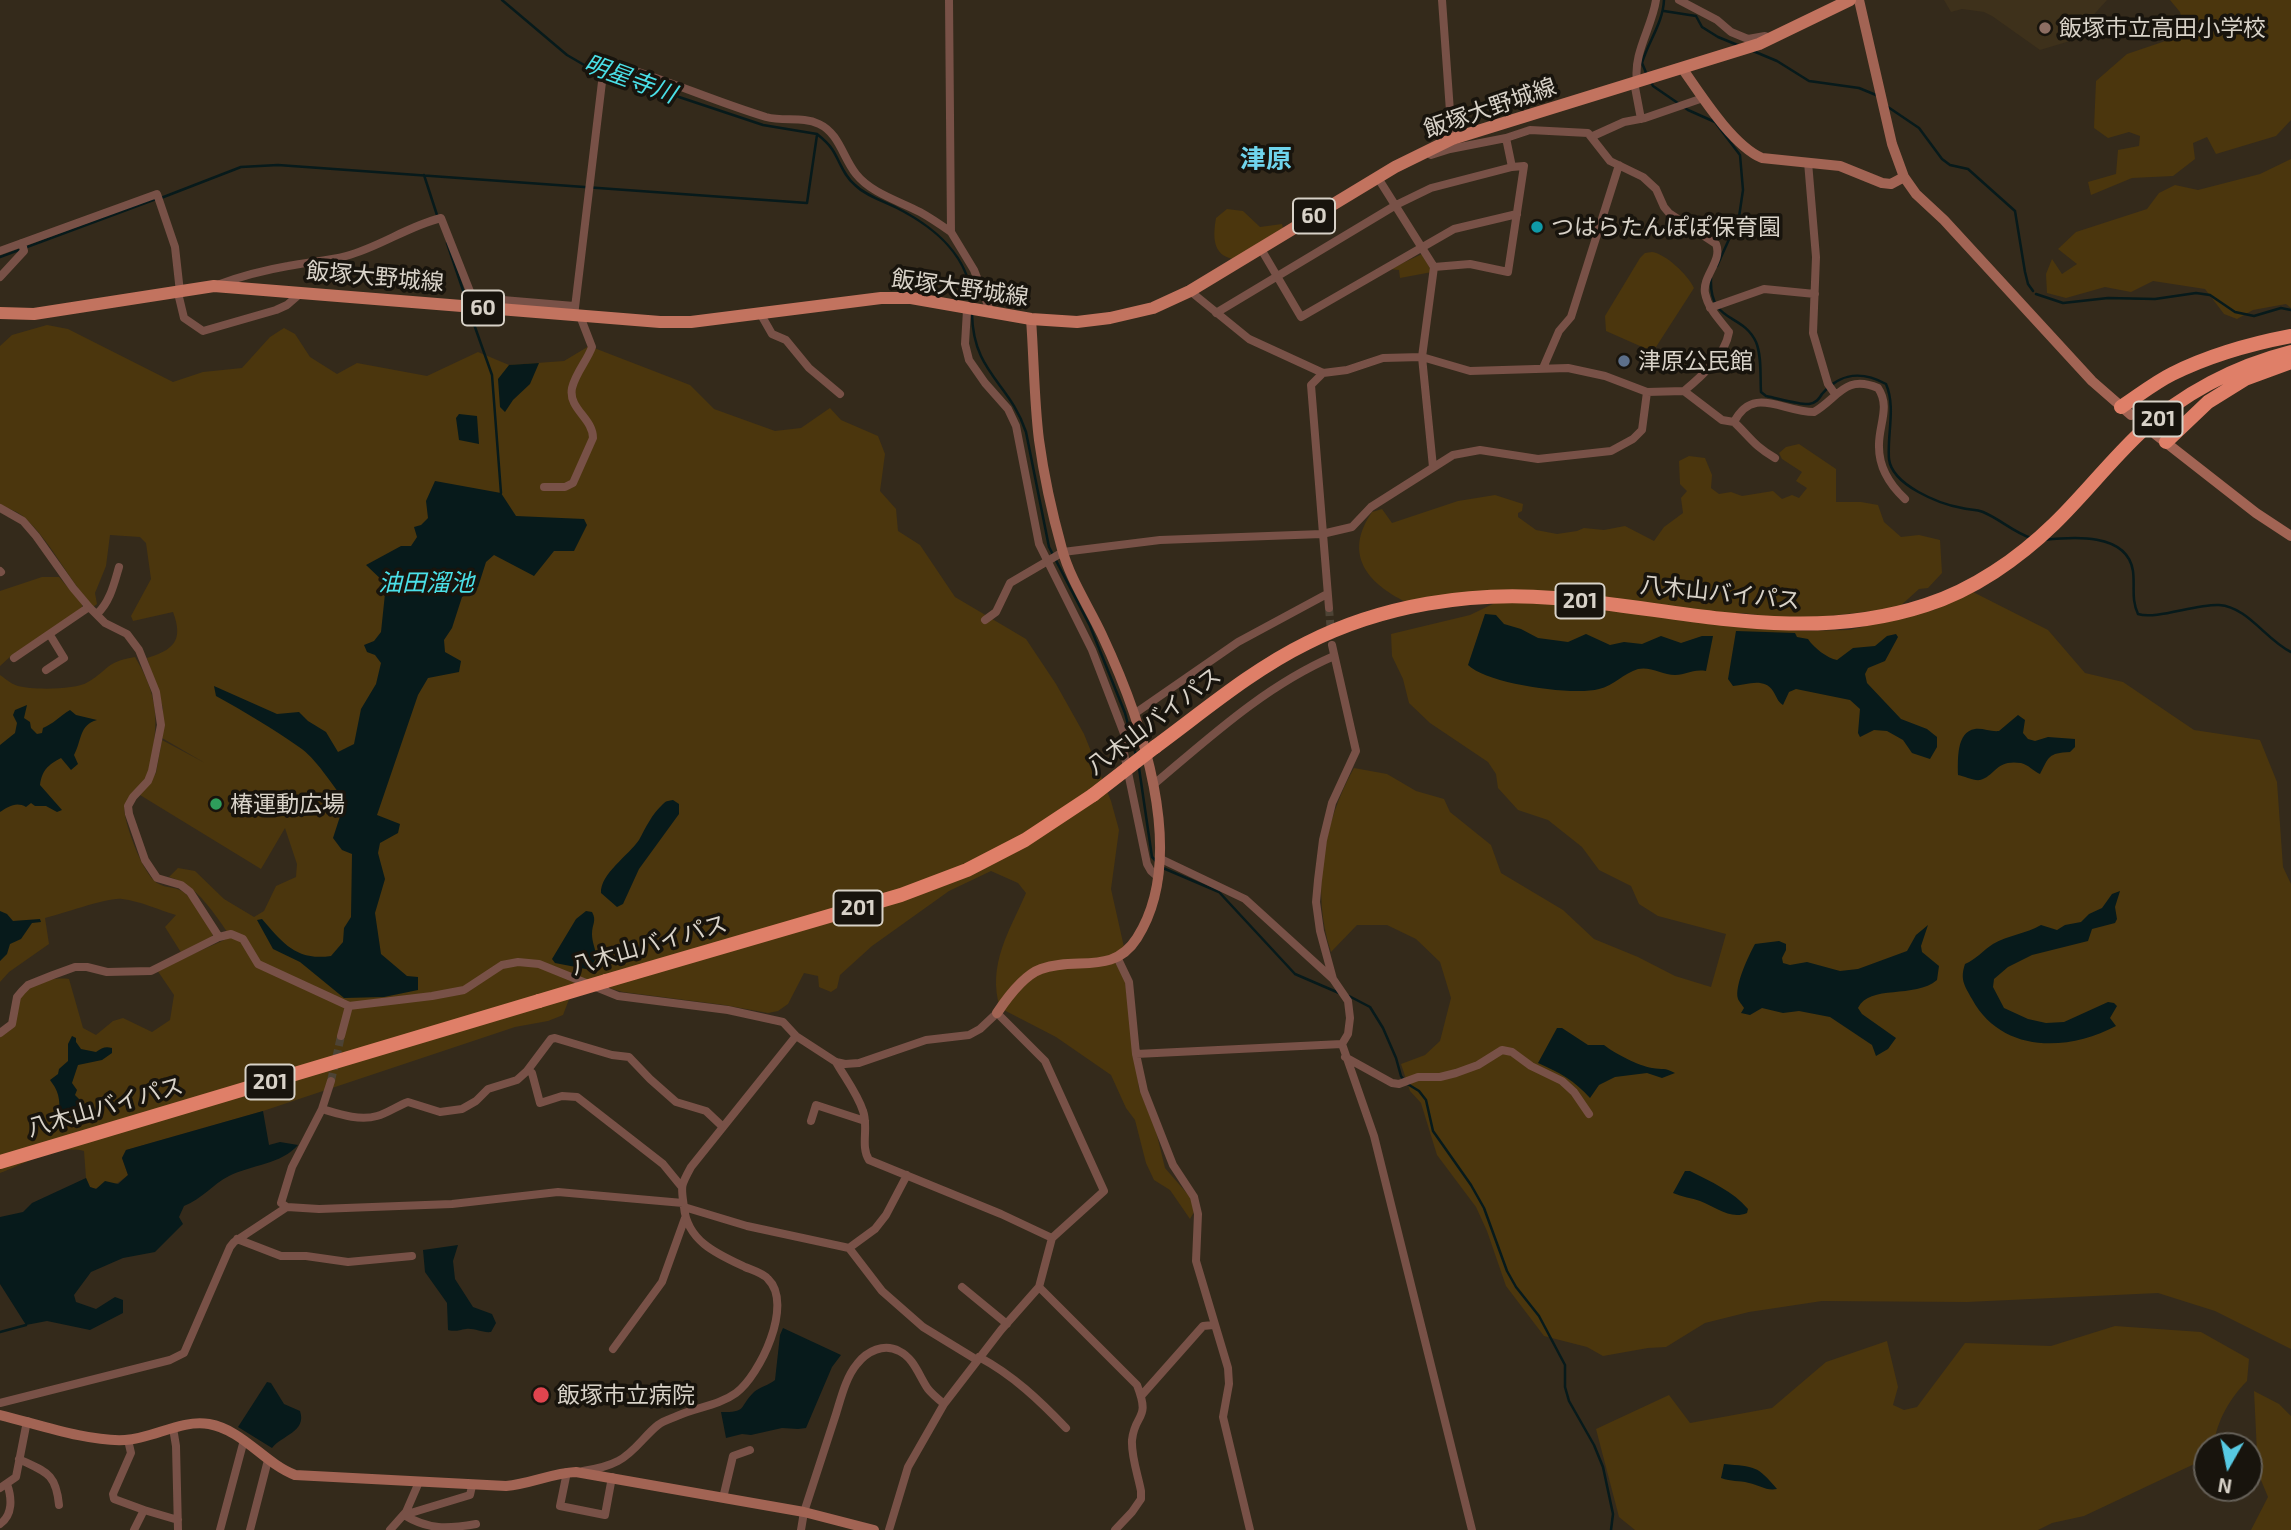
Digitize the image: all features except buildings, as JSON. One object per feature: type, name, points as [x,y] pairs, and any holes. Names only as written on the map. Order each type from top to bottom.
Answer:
[{"type":"highway","points":[[2126,411],[2169,375],[2247,345],[2291,336]]},
{"type":"highway","name":"八木山バイパス","points":[[0,1162],[887,899],[967,870],[1025,840],[1093,795],[1263,668],[1306,643],[1348,624],[1424,604],[1505,596],[1554,597],[1744,622],[1796,626],[1839,624],[1889,616],[1929,604],[1956,593],[2000,568],[2025,548],[2053,525],[2143,430],[2182,400],[2226,374],[2291,352]]},
{"type":"highway","points":[[2161,438],[2208,402],[2245,379],[2291,362]]},
{"type":"main road","name":"飯塚大野城線","points":[[0,313],[34,314],[214,286],[681,322],[881,298],[911,298],[967,310],[1031,319],[1077,321],[1110,318],[1153,308],[1190,291],[1395,167],[1452,139],[1759,44],[1850,0]]},
{"type":"street","points":[[948,0],[951,232]]},
{"type":"street","points":[[1442,0],[1452,139]]},
{"type":"street","points":[[1641,119],[1642,79],[1636,64],[1654,14],[1656,0]]},
{"type":"street","points":[[1679,0],[1717,20],[1731,32],[1748,39],[1765,36],[1774,38]]},
{"type":"street","points":[[1858,0],[1892,144],[1904,177],[1916,194],[1944,220],[2092,380],[2126,411]]},
{"type":"street","points":[[544,487],[565,487],[573,482],[593,438],[593,429],[576,408],[572,388],[592,347],[576,313],[602,82],[610,63],[671,81],[716,102],[771,118],[806,120],[821,124],[834,135],[856,174],[868,186],[923,213],[951,232],[974,270],[986,312]]},
{"type":"street","points":[[1682,68],[1703,98],[1743,146],[1753,154],[1762,158],[1840,166],[1882,183],[1891,184],[1904,177]]},
{"type":"street","points":[[1592,136],[1624,122],[1703,98]]},
{"type":"street","points":[[1395,167],[1450,149],[1506,138],[1530,130],[1583,132],[1592,136],[1610,161],[1643,177],[1656,188],[1669,213],[1716,244],[1717,257],[1705,284],[1705,291],[1729,332],[1727,344],[1703,374],[1684,391]]},
{"type":"street","points":[[1506,138],[1512,167]]},
{"type":"street","points":[[1808,162],[1816,257],[1812,333],[1828,384],[1834,393]]},
{"type":"street","points":[[1543,368],[1559,331],[1571,317],[1619,165]]},
{"type":"street","points":[[1216,313],[1395,205],[1431,188],[1524,166],[1508,272],[1470,264],[1434,267]]},
{"type":"street","points":[[1378,178],[1434,267],[1422,357],[1433,467]]},
{"type":"street","points":[[0,251],[23,247],[157,194],[175,247],[184,318],[203,331],[276,310],[287,305],[302,292]]},
{"type":"street","points":[[1261,249],[1301,317],[1454,229],[1517,214]]},
{"type":"street","points":[[214,286],[245,275],[344,257],[441,218],[471,294],[478,298],[576,313]]},
{"type":"street","points":[[0,277],[23,247]]},
{"type":"street","points":[[1714,307],[1764,289],[1815,293]]},
{"type":"street","points":[[1190,291],[1249,339],[1294,362],[1323,373],[1347,370],[1383,358],[1422,357],[1470,371],[1569,368],[1605,376],[1647,392],[1684,391],[1722,420],[1734,422],[1756,447],[1775,458]]},
{"type":"street","points":[[967,310],[965,344],[969,360],[1008,409],[1016,426],[1039,544],[1092,650],[1125,736],[1124,753],[1147,864],[1150,871],[1159,878]]},
{"type":"street","points":[[760,313],[772,334],[786,340],[809,368],[840,394]]},
{"type":"street","points":[[0,1033],[12,1024],[17,997],[28,985],[75,967],[107,972],[151,971],[219,937],[231,934],[243,940],[258,964],[349,1006],[464,990],[502,965],[518,962],[539,964],[618,996],[717,1009],[783,1022],[796,1036],[836,1062],[845,1064],[859,1063],[926,1040],[969,1035],[997,1013],[1030,975],[1042,969],[1118,959],[1137,939],[1146,921],[1159,878],[1161,859],[1153,785],[1143,738],[1134,714],[1103,637],[1063,552],[1039,440],[1031,319]]},
{"type":"street","points":[[1323,373],[1311,385],[1328,608]]},
{"type":"street","points":[[1734,422],[1740,410],[1759,401],[1814,412],[1834,393],[1846,387],[1863,383],[1878,388],[1885,406],[1878,445],[1880,461],[1884,474],[1905,499]]},
{"type":"street","points":[[985,620],[996,612],[1010,583],[1063,552],[1160,540],[1322,534],[1352,527],[1371,507],[1453,455],[1480,450],[1538,459],[1611,452],[1633,439],[1642,430],[1647,392]]},
{"type":"street","points":[[2161,438],[2256,513],[2291,536]]},
{"type":"street","points":[[0,508],[23,521],[89,607],[105,623],[127,634],[134,642],[156,692],[160,725],[148,782],[128,806],[133,832],[145,860],[157,878],[181,885],[190,892],[219,937]]},
{"type":"street","points":[[97,614],[110,594],[119,567]]},
{"type":"street","points":[[1134,714],[1226,649],[1327,594]]},
{"type":"street","points":[[14,658],[89,607]]},
{"type":"street","points":[[46,670],[64,658],[50,635]]},
{"type":"street","points":[[1332,645],[1356,751],[1332,803],[1323,839],[1318,880],[1316,902],[1320,931],[1333,979]]},
{"type":"street","points":[[1153,785],[1226,723],[1280,684],[1334,656]]},
{"type":"street","points":[[1161,859],[1245,900],[1333,979],[1348,1000],[1348,1034],[1342,1044],[1345,1057],[1374,1136],[1472,1530]]},
{"type":"street","points":[[1118,959],[1129,982],[1136,1054],[1144,1091],[1164,1145],[1173,1165],[1194,1197],[1198,1214],[1196,1261],[1213,1325],[1228,1367],[1229,1384],[1223,1417],[1250,1530]]},
{"type":"street","points":[[341,1036],[349,1006]]},
{"type":"street","points":[[889,1530],[908,1467],[944,1404],[978,1358],[1039,1287],[1052,1238],[1104,1191],[1045,1061],[997,1013]]},
{"type":"street","points":[[681,1186],[691,1167],[796,1036]]},
{"type":"street","points":[[321,1108],[345,1116],[369,1117],[408,1102],[440,1112],[462,1110],[488,1089],[517,1080],[555,1038],[612,1055],[629,1057],[676,1102],[706,1111],[723,1127]]},
{"type":"street","points":[[1136,1054],[1342,1044]]},
{"type":"street","points":[[1345,1057],[1392,1083],[1399,1084],[1418,1077],[1440,1077],[1457,1073],[1478,1065],[1497,1051],[1512,1052],[1531,1066],[1562,1081],[1590,1114]]},
{"type":"street","points":[[836,1062],[855,1094],[865,1121],[865,1153],[869,1160],[1000,1213],[1052,1238]]},
{"type":"street","points":[[528,1070],[540,1103],[562,1096],[577,1097],[663,1164],[681,1186],[684,1218],[662,1282],[613,1349]]},
{"type":"street","points":[[331,1081],[285,1186],[281,1203],[287,1207],[319,1209],[452,1204],[558,1192],[683,1205],[747,1226],[849,1248],[882,1291],[923,1327],[1015,1379],[1066,1428]]},
{"type":"street","points":[[811,1121],[817,1105],[865,1121]]},
{"type":"street","points":[[849,1248],[875,1229],[886,1215],[907,1175]]},
{"type":"street","points":[[0,1403],[170,1360],[184,1353],[230,1247],[287,1207]]},
{"type":"street","points":[[0,1415],[99,1439],[128,1440],[206,1423],[244,1440],[268,1460],[295,1475],[472,1486],[523,1485],[572,1472],[605,1467],[621,1460],[659,1423],[722,1402],[738,1391],[758,1366],[770,1341],[777,1298],[775,1288],[768,1278],[713,1252],[699,1242],[684,1218]]},
{"type":"street","points":[[237,1240],[281,1256],[306,1256],[348,1262],[412,1256]]},
{"type":"street","points":[[962,1287],[1007,1324]]},
{"type":"street","points":[[1039,1287],[1137,1385],[1141,1396],[1144,1410],[1132,1442],[1141,1491],[1140,1499],[1115,1530]]},
{"type":"street","points":[[1141,1396],[1203,1326],[1213,1325]]},
{"type":"street","points":[[801,1530],[804,1512],[841,1398],[855,1366],[863,1357],[872,1350],[883,1348],[903,1352],[930,1391],[944,1404]]},
{"type":"street","points":[[0,1524],[8,1518],[11,1495],[4,1486],[16,1477],[27,1421]]},
{"type":"street","points":[[173,1429],[176,1447],[178,1530]]},
{"type":"street","points":[[128,1440],[131,1453],[113,1494],[114,1499],[178,1520]]},
{"type":"street","points":[[220,1530],[244,1440]]},
{"type":"street","points":[[723,1498],[733,1456],[750,1450]]},
{"type":"street","points":[[19,1459],[53,1478],[57,1485],[59,1505]]},
{"type":"street","points":[[250,1530],[268,1460]]},
{"type":"street","points":[[572,1472],[804,1512],[874,1530]]},
{"type":"street","points":[[572,1472],[560,1506],[605,1516],[612,1477]]},
{"type":"street","points":[[390,1530],[404,1515],[419,1482]]},
{"type":"street","points":[[404,1515],[470,1495],[472,1486]]},
{"type":"street","points":[[134,1530],[144,1510]]},
{"type":"street","points":[[404,1515],[427,1527],[452,1528],[476,1524]]},
{"type":"shaded area","name":"飯塚市立高田小学校","points":[[1944,0],[2107,0],[2070,41],[2040,50],[1992,16],[1962,9],[1951,12]]},
{"type":"shaded area","points":[[2170,0],[2291,0],[2291,120],[2276,136],[2216,154],[2207,137],[2193,143],[2195,159],[2173,176],[2132,178],[2091,195],[2088,182],[2116,174],[2118,150],[2139,146],[2140,136],[2129,132],[2108,138],[2094,128],[2096,81],[2127,54],[2186,34],[2180,12]]},
{"type":"shaded area","points":[[2291,159],[2291,308],[2286,304],[2253,310],[2237,319],[2224,314],[2205,289],[2153,281],[2131,292],[2105,287],[2066,298],[2047,293],[2046,274],[2052,259],[2062,274],[2077,264],[2058,249],[2076,232],[2147,209],[2159,193],[2175,185],[2198,190],[2260,174]]},
{"type":"shaded area","points":[[1227,209],[1243,211],[1260,227],[1282,224],[1283,228],[1233,259],[1226,257],[1218,249],[1214,231],[1216,218]]},
{"type":"shaded area","points":[[1652,252],[1676,266],[1694,288],[1656,347],[1649,350],[1606,331],[1605,316],[1640,258],[1645,253]]},
{"type":"shaded area","points":[[1422,254],[1432,272],[1400,278],[1399,270],[1390,269]]},
{"type":"shaded area","points":[[47,325],[68,329],[173,382],[203,372],[242,368],[270,337],[284,328],[295,334],[310,357],[337,374],[357,363],[427,376],[478,352],[509,365],[564,361],[589,346],[690,385],[714,409],[775,431],[801,428],[830,408],[841,420],[878,436],[885,454],[880,491],[896,509],[898,531],[920,545],[955,597],[1026,639],[1056,684],[1084,734],[1111,801],[1119,830],[1111,889],[1124,947],[1122,956],[1139,1089],[1155,1127],[1165,1168],[1191,1198],[1194,1212],[1190,1219],[1170,1190],[1154,1180],[1146,1163],[1135,1120],[1126,1108],[1111,1075],[1056,1037],[1000,1008],[996,977],[998,963],[1026,893],[1018,883],[991,871],[949,891],[872,946],[840,975],[837,988],[831,992],[819,987],[818,976],[804,973],[788,1004],[778,1011],[768,1013],[623,992],[609,988],[597,978],[576,981],[563,1015],[548,1021],[515,1027],[263,1111],[126,1150],[122,1158],[128,1175],[110,1186],[90,1187],[86,1178],[84,1151],[63,1150],[0,1173],[0,1036],[12,1029],[17,1005],[23,993],[41,982],[69,979],[83,1028],[96,1035],[113,1021],[123,1018],[152,1032],[170,1020],[174,995],[157,970],[231,937],[197,893],[169,877],[178,868],[195,871],[224,899],[254,917],[264,911],[276,886],[296,877],[297,864],[285,828],[261,869],[140,795],[156,773],[162,740],[205,763],[162,738],[163,708],[147,658],[170,648],[177,630],[173,612],[133,621],[131,616],[151,579],[146,543],[140,537],[110,535],[106,566],[95,593],[97,604],[93,607],[25,518],[0,506],[0,346],[12,335]]},
{"type":"shaded area","points":[[1799,444],[1836,469],[1836,502],[1878,505],[1884,522],[1901,537],[1919,535],[1940,540],[1942,573],[1928,588],[1919,589],[1898,608],[1795,620],[1743,613],[1727,615],[1610,599],[1406,602],[1380,586],[1370,576],[1360,554],[1364,527],[1372,512],[1382,509],[1392,523],[1458,501],[1495,495],[1523,504],[1518,517],[1536,530],[1557,534],[1584,528],[1604,530],[1625,526],[1654,541],[1664,527],[1683,513],[1681,498],[1687,491],[1680,484],[1679,461],[1689,456],[1705,458],[1712,475],[1711,488],[1719,494],[1731,492],[1742,496],[1773,491],[1782,499],[1792,495],[1799,498],[1807,488],[1796,481],[1802,472],[1782,459],[1779,453],[1786,447]]},
{"type":"shaded area","points":[[42,577],[59,577],[82,604],[82,609],[12,655],[0,666],[0,591]]},
{"type":"shaded area","points":[[1971,591],[2048,630],[2085,673],[2123,682],[2194,730],[2260,740],[2277,782],[2283,867],[2291,884],[2291,1349],[2215,1311],[2158,1293],[1967,1302],[1822,1301],[1749,1312],[1705,1323],[1666,1347],[1603,1356],[1587,1347],[1544,1336],[1506,1286],[1476,1207],[1437,1155],[1421,1103],[1410,1091],[1401,1064],[1425,1055],[1440,1041],[1451,998],[1440,962],[1416,939],[1387,925],[1357,925],[1331,952],[1325,929],[1321,882],[1328,835],[1343,789],[1354,768],[1387,774],[1416,791],[1444,799],[1450,812],[1491,845],[1501,873],[1563,910],[1594,939],[1675,976],[1711,987],[1726,934],[1658,916],[1639,904],[1631,886],[1599,870],[1582,847],[1548,820],[1518,810],[1498,788],[1496,774],[1488,762],[1430,723],[1409,703],[1403,679],[1392,656],[1391,634],[1470,615],[1499,601],[1565,603],[1754,628],[1849,630],[1934,610]]},
{"type":"shaded area","points":[[135,657],[151,690],[155,724],[149,769],[145,780],[126,804],[125,815],[137,852],[147,871],[157,883],[186,894],[213,934],[211,939],[182,954],[165,927],[176,915],[129,900],[115,899],[45,918],[49,944],[9,972],[0,982],[0,675],[18,686],[43,689],[74,687],[88,682],[113,664]]},
{"type":"shaded area","points":[[2115,1326],[2201,1332],[2249,1359],[2247,1381],[2225,1411],[2217,1432],[2193,1432],[2193,1465],[2084,1516],[2052,1523],[2038,1530],[1635,1530],[1619,1517],[1596,1429],[1669,1395],[1690,1423],[1772,1408],[1826,1362],[1887,1341],[1898,1387],[1893,1405],[1904,1410],[1917,1407],[1965,1343],[2051,1346]]},
{"type":"shaded area","points":[[2254,1391],[2279,1404],[2291,1416],[2291,1530],[2251,1530],[2268,1497],[2263,1485],[2263,1432],[2256,1432]]},
{"type":"water","points":[[539,363],[530,384],[505,412],[500,407],[498,379],[509,365]]},
{"type":"water","points":[[459,414],[477,416],[479,444],[459,440],[456,418]]},
{"type":"water","name":"油田溜池","points":[[435,481],[501,493],[516,516],[584,519],[587,525],[574,551],[554,551],[534,576],[494,555],[486,562],[478,587],[462,597],[452,628],[444,640],[445,652],[461,661],[459,672],[428,678],[418,695],[377,815],[400,824],[398,833],[380,843],[378,853],[385,879],[375,913],[381,954],[407,976],[418,977],[418,990],[384,997],[344,998],[300,962],[273,949],[257,920],[262,919],[284,943],[308,956],[331,956],[343,942],[344,928],[351,917],[352,854],[342,850],[333,838],[345,801],[305,752],[216,696],[214,686],[277,714],[299,712],[326,732],[338,752],[354,744],[361,709],[376,684],[381,663],[375,655],[367,652],[364,645],[374,641],[381,632],[386,584],[366,565],[401,546],[411,546],[417,537],[414,527],[421,525],[428,518],[426,501]]},
{"type":"water","points":[[1485,614],[1496,615],[1504,624],[1538,638],[1568,642],[1586,634],[1610,645],[1624,642],[1642,644],[1661,636],[1681,643],[1702,636],[1713,636],[1706,671],[1675,675],[1643,668],[1599,689],[1570,691],[1511,683],[1478,672],[1468,665]]},
{"type":"water","points":[[1736,631],[1795,633],[1797,637],[1808,639],[1821,652],[1837,660],[1853,648],[1875,646],[1887,636],[1896,634],[1898,637],[1885,661],[1868,668],[1865,674],[1867,683],[1901,719],[1927,729],[1937,737],[1937,747],[1930,759],[1912,753],[1903,740],[1887,731],[1874,730],[1860,737],[1860,709],[1850,700],[1796,689],[1789,692],[1783,705],[1765,684],[1733,686],[1728,679]]},
{"type":"water","points":[[27,705],[24,718],[30,722],[31,728],[37,734],[42,733],[43,728],[70,710],[76,715],[97,720],[87,725],[82,734],[74,755],[78,764],[71,770],[61,758],[42,775],[40,785],[62,810],[57,812],[31,803],[26,807],[12,805],[0,812],[0,745],[15,733],[15,710]]},
{"type":"water","points":[[2018,715],[2025,720],[2023,733],[2028,739],[2075,739],[2075,747],[2070,752],[2057,753],[2050,757],[2040,774],[2024,764],[2013,762],[2006,763],[1980,780],[1958,775],[1959,748],[1964,735],[1975,729],[1999,731]]},
{"type":"water","points":[[673,800],[679,804],[679,814],[639,869],[623,904],[617,907],[601,893],[605,879],[639,840],[659,808]]},
{"type":"water","points":[[2120,891],[2115,907],[2115,923],[2092,929],[2088,941],[2032,955],[2008,967],[1994,979],[1993,987],[2004,1008],[2028,1019],[2046,1023],[2064,1022],[2108,1002],[2114,1003],[2117,1006],[2110,1018],[2116,1026],[2077,1040],[2036,1042],[2017,1038],[2000,1030],[1985,1017],[1965,986],[1965,964],[1989,946],[2041,925],[2057,930],[2065,925],[2081,922],[2089,914],[2102,908],[2112,894]]},
{"type":"water","points":[[0,911],[13,921],[40,919],[41,922],[32,923],[21,939],[10,944],[7,954],[0,961]]},
{"type":"water","points":[[586,911],[592,912],[594,918],[592,939],[595,961],[586,969],[555,963],[552,959],[576,919]]},
{"type":"water","points":[[1928,925],[1921,946],[1922,952],[1939,966],[1937,980],[1917,989],[1872,996],[1858,1008],[1862,1014],[1896,1038],[1888,1049],[1876,1056],[1872,1045],[1830,1017],[1799,1011],[1783,1013],[1762,1008],[1750,1015],[1741,1013],[1744,1008],[1738,999],[1738,986],[1755,944],[1779,941],[1786,944],[1783,963],[1790,965],[1807,962],[1840,971],[1858,969],[1907,951],[1916,935]]},
{"type":"water","points":[[1557,1028],[1562,1028],[1588,1045],[1604,1045],[1640,1065],[1675,1073],[1662,1078],[1647,1073],[1615,1077],[1599,1085],[1590,1098],[1566,1078],[1538,1063]]},
{"type":"water","points":[[72,1036],[76,1038],[81,1049],[96,1052],[110,1047],[112,1053],[102,1060],[78,1065],[72,1083],[77,1090],[75,1095],[79,1099],[78,1108],[82,1111],[59,1117],[59,1097],[50,1080],[68,1061],[68,1044]]},
{"type":"water","points":[[263,1111],[269,1145],[280,1142],[298,1145],[284,1156],[223,1179],[184,1206],[179,1217],[183,1224],[155,1252],[123,1258],[91,1272],[74,1295],[76,1302],[96,1309],[115,1297],[123,1300],[123,1313],[90,1330],[47,1321],[26,1325],[0,1284],[0,1217],[23,1212],[32,1203],[86,1178],[90,1187],[96,1189],[105,1181],[118,1184],[128,1175],[122,1158],[126,1150]]},
{"type":"water","points":[[1685,1171],[1690,1171],[1729,1192],[1748,1209],[1747,1213],[1729,1214],[1673,1193]]},
{"type":"water","points":[[458,1245],[453,1261],[455,1279],[473,1307],[492,1314],[496,1323],[491,1332],[448,1330],[447,1303],[425,1272],[423,1250]]},
{"type":"water","points":[[783,1328],[841,1355],[832,1367],[806,1428],[782,1428],[726,1438],[721,1412],[739,1410],[754,1392],[775,1380]]},
{"type":"water","points":[[267,1382],[271,1383],[284,1404],[300,1411],[301,1418],[297,1429],[272,1448],[238,1427]]},
{"type":"water","points":[[1724,1464],[1760,1471],[1777,1489],[1721,1478]]},
{"type":"waterway","name":"明星寺川","points":[[502,0],[567,55],[591,69],[651,82],[679,97],[763,125],[817,134]]},
{"type":"waterway","points":[[1647,75],[1642,63],[1661,17],[1664,0]]},
{"type":"waterway","points":[[1664,11],[1696,16],[1702,27],[1740,46]]},
{"type":"waterway","points":[[1753,51],[1777,61],[1809,81],[1859,88],[1876,95]]},
{"type":"waterway","points":[[1650,80],[1653,86],[1688,110],[1715,122],[1740,155],[1743,190],[1739,217],[1717,266]]},
{"type":"waterway","points":[[1888,107],[1919,128],[1942,159],[1950,165],[1968,169],[2015,211],[2025,272],[2033,291]]},
{"type":"waterway","points":[[817,134],[830,147],[847,177],[859,189],[911,216],[949,246],[965,272],[972,304]]},
{"type":"waterway","points":[[161,198],[241,167],[278,165],[807,203],[817,135]]},
{"type":"waterway","points":[[424,175],[437,215]]},
{"type":"waterway","points":[[0,257],[156,199]]},
{"type":"waterway","points":[[447,243],[466,299]]},
{"type":"waterway","points":[[1711,278],[1715,303],[1721,311],[1743,326],[1756,342],[1760,360],[1761,392],[1766,396],[1809,404],[1844,378],[1869,377],[1886,384],[1891,411],[1889,459],[1898,477],[1930,498],[1952,506],[1983,512],[2031,538]]},
{"type":"waterway","points":[[2036,294],[2063,303],[2108,298],[2155,299],[2196,293],[2210,295],[2235,312],[2254,316],[2281,308],[2291,310]]},
{"type":"waterway","points":[[470,313],[492,375],[501,493]]},
{"type":"waterway","points":[[972,314],[974,334],[985,364],[1011,401],[1026,432],[1049,547],[1090,626],[1125,713],[1136,755]]},
{"type":"waterway","points":[[2044,540],[2083,538],[2110,543],[2120,549],[2129,558],[2133,571],[2134,598],[2138,614],[2155,615],[2209,605],[2229,607],[2248,618],[2291,652]]},
{"type":"waterway","points":[[1139,768],[1152,857],[1156,861]]},
{"type":"waterway","points":[[1163,868],[1219,892],[1295,974],[1339,993]]},
{"type":"waterway","points":[[1349,996],[1370,1007],[1383,1028],[1401,1076],[1426,1100],[1433,1131],[1484,1208],[1507,1271],[1539,1316],[1565,1365],[1565,1387],[1569,1401],[1603,1467],[1613,1514],[1611,1530]]},
{"type":"waterway","points":[[0,1332],[26,1325]]},
{"type":"tunnel","points":[[1329,608],[1331,633]]},
{"type":"tunnel","points":[[331,1081],[341,1036]]},
{"type":"place","name":"飯塚市立高田小学校","points":[[2045,28]]},
{"type":"place","name":"つはらたんぽぽ保育園","points":[[1537,227]]},
{"type":"place","name":"津原公民館","points":[[1624,361]]},
{"type":"place","name":"椿運動広場","points":[[216,804]]},
{"type":"place","name":"飯塚市立病院","points":[[541,1395]]},
{"type":"district","name":"津原","points":[[1266,159]]}]
